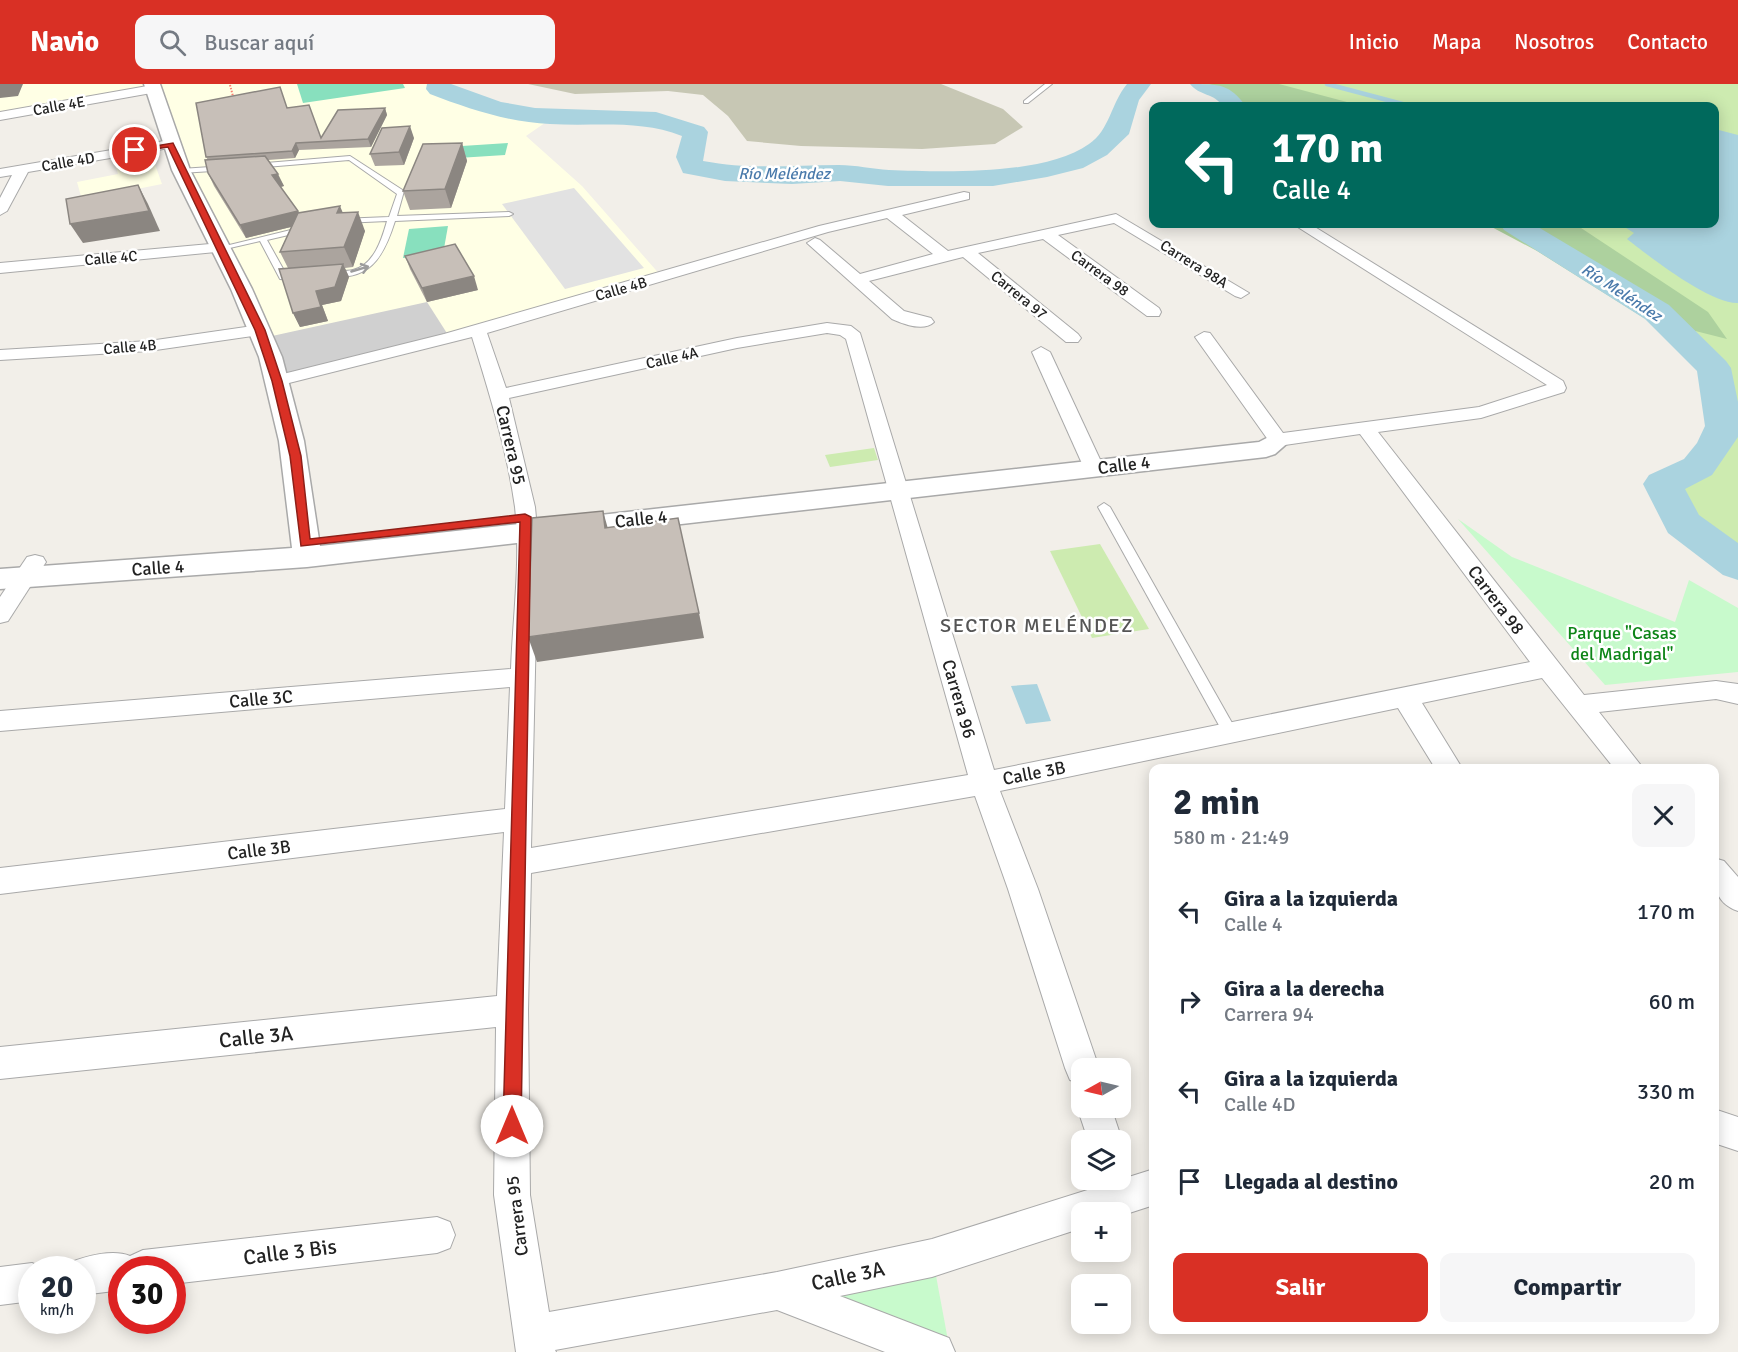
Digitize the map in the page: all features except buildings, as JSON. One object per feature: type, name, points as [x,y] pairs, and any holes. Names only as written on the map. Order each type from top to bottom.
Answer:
[{"type":"street","name":"Calle 4E","points":[[0,116],[153,86]]},
{"type":"street","points":[[153,86],[170,144],[260,330],[277,381],[295,456],[306,550]]},
{"type":"street","name":"Calle 4D","points":[[0,173],[170,144]]},
{"type":"street","points":[[0,211],[21,170]]},
{"type":"street","name":"Calle 4B","points":[[277,381],[478,330],[824,229],[964,195]]},
{"type":"street","points":[[891,214],[945,256]]},
{"type":"street","name":"Carrera 98A","points":[[1046,234],[1116,218],[1241,293]]},
{"type":"street","name":"Calle 4","points":[[15,571],[306,550],[1091,461],[1266,449],[1278,440],[1481,412],[1557,388],[1554,381],[1306,228]]},
{"type":"street","points":[[858,279],[945,256],[1046,234]]},
{"type":"street","name":"Carrera 98","points":[[1046,234],[1153,312]]},
{"type":"street","points":[[815,243],[898,315],[906,319],[925,322]]},
{"type":"street","name":"Calle 4C","points":[[0,268],[221,248]]},
{"type":"street","name":"Carrera 97","points":[[967,252],[1072,338]]},
{"type":"street","name":"Calle 4A","points":[[499,395],[737,343],[827,328],[845,330]]},
{"type":"street","name":"Calle 4B","points":[[0,356],[148,346],[260,330]]},
{"type":"street","name":"Carrera 95","points":[[478,330],[499,395],[526,524],[512,1010],[512,1195],[530,1346]]},
{"type":"street","name":"Carrera 96","points":[[845,330],[854,337],[984,783],[1023,889],[1079,1058]]},
{"type":"street","points":[[1204,337],[1278,440]]},
{"type":"street","points":[[1041,352],[1091,461]]},
{"type":"street","name":"Carrera 98","points":[[1366,429],[1548,668],[1627,764]]},
{"type":"street","points":[[0,615],[15,571]]},
{"type":"street","name":"Calle 3B","points":[[517,863],[984,783],[1548,668]]},
{"type":"street","name":"Calle 3C","points":[[0,721],[523,677]]},
{"type":"street","points":[[1577,705],[1716,690],[1738,694]]},
{"type":"street","points":[[1404,696],[1446,764]]},
{"type":"street","name":"Calle 3B","points":[[0,881],[518,819]]},
{"type":"street","points":[[1719,876],[1738,898]]},
{"type":"street","name":"Calle 3A","points":[[0,1063],[512,1010]]},
{"type":"street","points":[[1719,1128],[1738,1134]]},
{"type":"street","name":"Calle 3A","points":[[530,1346],[932,1258],[1132,1188]]},
{"type":"street","name":"Calle 3 Bis","points":[[186,1264],[437,1235]]},
{"type":"street","points":[[0,1286],[18,1284]]},
{"type":"street","points":[[777,1291],[935,1352]]},
{"type":"lane","points":[[1026,102],[1049,84]]},
{"type":"lane","points":[[240,167],[350,158],[401,193],[390,217],[379,257],[371,266],[360,271],[316,275]]},
{"type":"lane","points":[[182,171],[231,167]]},
{"type":"lane","points":[[331,222],[390,217],[509,214]]},
{"type":"lane","points":[[221,248],[319,225]]},
{"type":"lane","points":[[263,239],[283,277],[305,276]]},
{"type":"lane","points":[[1104,507],[1231,734]]},
{"type":"path","points":[[230,85],[235,103]]},
{"type":"shaded area","points":[[0,84],[439,84],[438,89],[488,108],[552,118],[526,136],[582,186],[662,277],[450,338],[263,338],[153,89],[0,116]]},
{"type":"shaded area","points":[[528,84],[941,84],[1003,109],[1023,127],[995,144],[922,149],[801,146],[747,141],[728,116],[703,95],[668,91],[575,94]]},
{"type":"shaded area","points":[[151,153],[162,184],[82,200],[77,182],[118,174],[114,161]]},
{"type":"shaded area","points":[[574,188],[644,268],[565,289],[502,204]]},
{"type":"shaded area","points":[[427,302],[450,338],[277,381],[263,338]]},
{"type":"green space","points":[[297,84],[403,84],[405,88],[303,103]]},
{"type":"green space","points":[[1202,84],[1738,84],[1738,565],[1683,523],[1663,484],[1698,467],[1715,446],[1724,426],[1714,368],[1657,312],[1520,228],[1719,228],[1719,102],[1232,102],[1227,94]]},
{"type":"green space","points":[[1209,84],[1279,84],[1347,102],[1239,102],[1222,89]]},
{"type":"green space","points":[[508,143],[505,155],[458,158],[462,146]]},
{"type":"green space","points":[[448,226],[443,254],[403,258],[409,229]]},
{"type":"green space","points":[[1494,228],[1581,228],[1708,312],[1727,339],[1644,318],[1537,251]]},
{"type":"green space","points":[[874,448],[878,460],[830,467],[825,455]]},
{"type":"green space","name":"Parque \"Casas del Madrigal\"","points":[[1458,519],[1512,557],[1675,622],[1689,580],[1738,608],[1738,672],[1605,685]]},
{"type":"green space","points":[[1100,544],[1149,629],[1092,638],[1050,551]]},
{"type":"green space","points":[[934,1265],[950,1351],[795,1292]]},
{"type":"water","points":[[1719,130],[1738,135],[1738,303],[1712,296],[1681,278],[1627,239],[1634,233],[1626,228],[1719,228]]},
{"type":"water","points":[[1037,684],[1051,721],[1026,724],[1011,686]]},
{"type":"waterway","name":"Río Meléndez","points":[[439,84],[438,89],[492,108],[520,114],[570,118],[639,117],[674,124],[695,132],[689,157],[692,167],[725,173],[792,176],[840,173],[888,178],[993,178],[1074,162],[1098,150],[1116,134],[1127,99],[1139,84]]},
{"type":"waterway","name":"Río Meléndez","points":[[1202,84],[1227,94],[1232,102]]},
{"type":"waterway","points":[[1327,84],[1395,102]]},
{"type":"waterway","name":"Río Meléndez","points":[[1520,228],[1657,312],[1714,368],[1724,426],[1715,446],[1698,467],[1663,484],[1683,523],[1738,565]]},
{"type":"district","name":"SECTOR MELÉNDEZ","points":[[1037,625]]},
{"type":"route","points":[[135,150],[170,144],[260,330],[277,381],[295,456],[305,544],[525,517],[527,540],[512,1010],[512,1126]]}]
